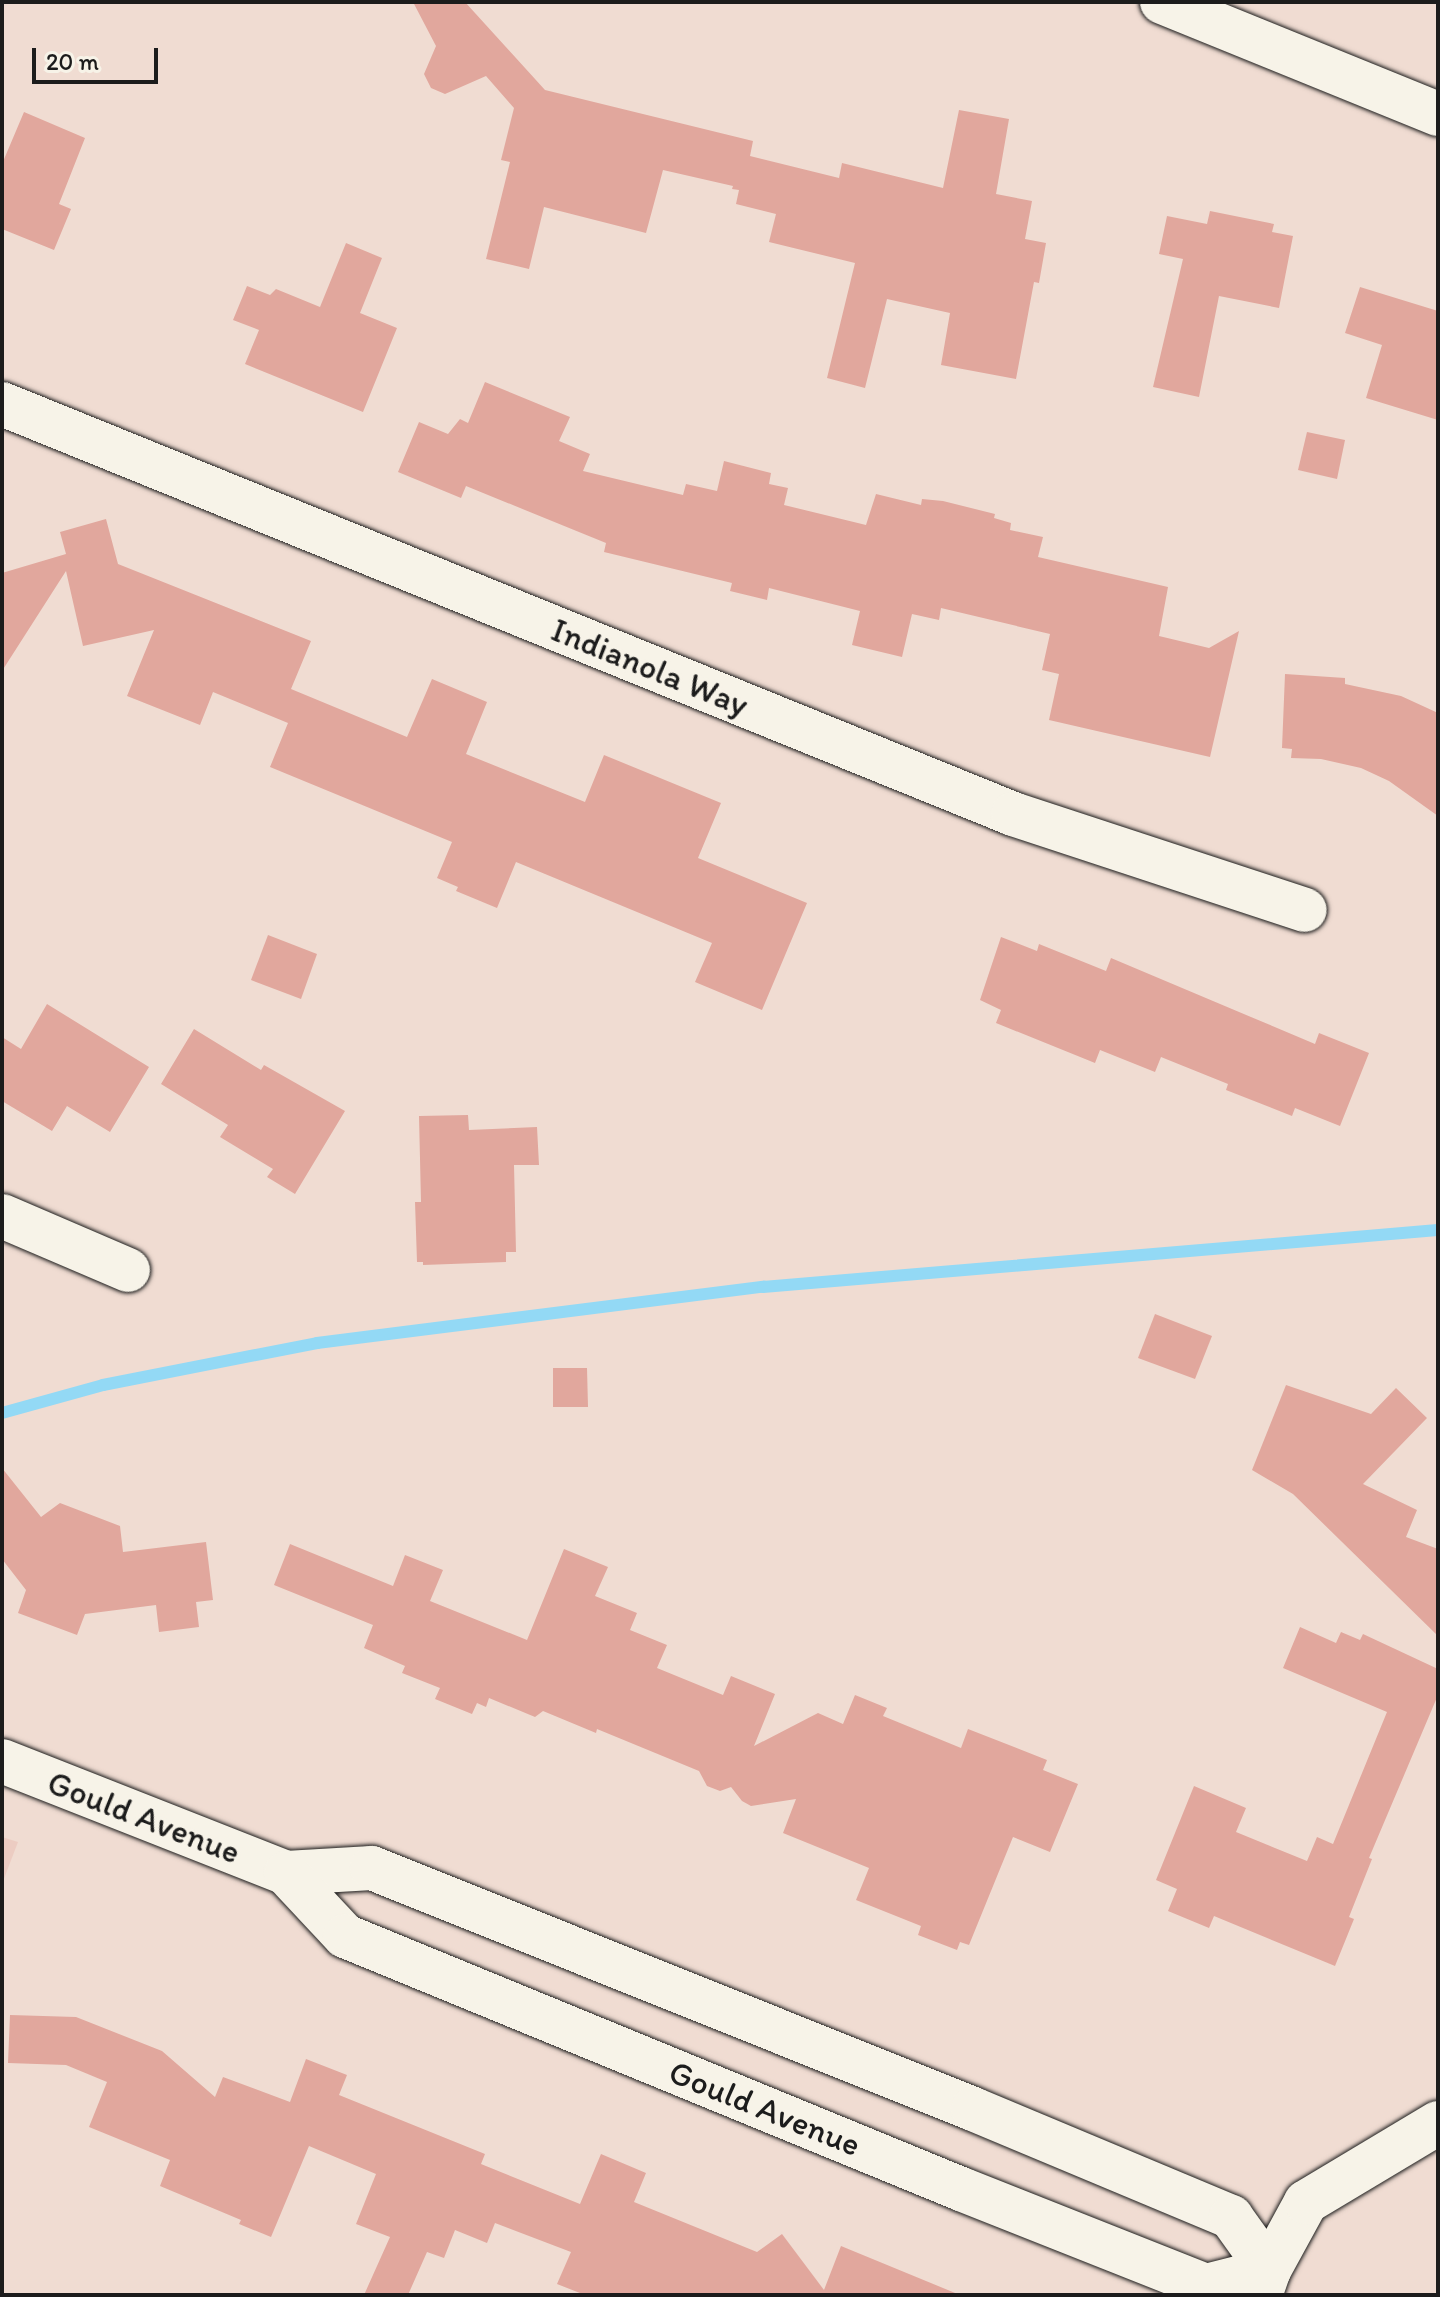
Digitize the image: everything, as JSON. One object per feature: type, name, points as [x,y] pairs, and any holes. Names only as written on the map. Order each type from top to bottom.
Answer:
[{"type":"street","points":[[1162,2],[1438,114]]},
{"type":"street","name":"Indianola Way","points":[[2,404],[1013,814],[1305,910]]},
{"type":"street","points":[[2,1216],[128,1270]]},
{"type":"street","name":"Gould Avenue","points":[[2,1761],[286,1873],[372,1868],[959,2103],[1231,2217],[1265,2283],[1206,2286],[961,2189],[345,1936],[286,1873]]},
{"type":"street","points":[[1265,2283],[1306,2202],[1438,2123]]},
{"type":"shaded area","points":[[2,1837],[18,1842],[2,1884]]},
{"type":"building","points":[[413,2],[465,2],[545,90],[753,141],[750,156],[839,178],[842,163],[943,188],[959,110],[1009,119],[996,194],[1032,201],[1025,239],[1046,243],[1039,283],[1034,282],[1016,379],[941,365],[950,313],[887,299],[865,388],[827,378],[855,263],[769,242],[776,214],[736,204],[739,190],[732,189],[733,186],[663,170],[646,233],[544,207],[529,269],[486,259],[510,162],[501,160],[514,108],[486,76],[445,94],[431,88],[424,74],[436,46]]},
{"type":"building","points":[[24,112],[85,138],[59,204],[71,209],[54,250],[2,229],[2,164]]},
{"type":"building","points":[[1210,211],[1274,224],[1272,232],[1293,236],[1279,308],[1219,296],[1199,397],[1153,387],[1183,259],[1159,254],[1167,216],[1207,224]]},
{"type":"building","points":[[346,243],[382,258],[360,313],[397,328],[363,412],[245,364],[259,330],[233,320],[247,286],[270,295],[276,289],[320,307]]},
{"type":"building","points":[[1360,287],[1438,311],[1438,420],[1366,398],[1382,345],[1345,333]]},
{"type":"building","points":[[485,382],[570,417],[559,441],[590,454],[583,471],[683,495],[686,484],[717,491],[724,461],[771,473],[769,484],[788,488],[784,505],[866,525],[876,494],[921,505],[922,499],[943,501],[995,514],[994,518],[1011,523],[1010,530],[1043,537],[1038,557],[1168,587],[1159,636],[1209,648],[1239,631],[1210,757],[1049,720],[1059,674],[1042,670],[1050,634],[941,608],[939,620],[912,614],[902,657],[852,645],[860,611],[769,588],[767,600],[730,591],[732,583],[604,552],[606,543],[466,486],[461,498],[398,472],[419,422],[448,434],[460,419],[468,423]]},
{"type":"building","points":[[1307,432],[1345,440],[1337,479],[1298,470]]},
{"type":"building","points":[[106,519],[118,564],[311,641],[291,689],[407,737],[432,679],[487,702],[466,754],[585,802],[604,755],[721,803],[698,858],[807,903],[762,1010],[695,982],[712,943],[516,862],[497,908],[456,891],[458,887],[437,878],[452,842],[270,767],[288,723],[213,692],[200,725],[127,696],[154,630],[83,646],[66,571],[2,671],[2,573],[66,554],[60,532]]},
{"type":"building","points":[[1285,674],[1345,678],[1345,684],[1401,696],[1438,713],[1438,816],[1389,781],[1361,768],[1321,759],[1291,758],[1292,749],[1282,748]]},
{"type":"building","points":[[268,935],[317,954],[301,999],[251,980]]},
{"type":"building","points":[[1001,937],[1037,951],[1039,944],[1106,971],[1111,958],[1315,1044],[1319,1033],[1369,1053],[1340,1126],[1295,1108],[1292,1116],[1226,1090],[1228,1084],[1161,1057],[1155,1072],[1100,1050],[1095,1063],[996,1023],[1001,1010],[980,1000]]},
{"type":"building","points":[[47,1004],[149,1067],[110,1132],[67,1106],[52,1131],[2,1101],[2,1037],[21,1049]]},
{"type":"building","points":[[194,1029],[261,1070],[264,1065],[345,1111],[295,1194],[267,1177],[273,1169],[220,1137],[228,1125],[161,1084]]},
{"type":"building","points":[[468,1115],[469,1130],[537,1127],[539,1165],[514,1165],[516,1252],[506,1252],[506,1262],[423,1265],[423,1262],[417,1262],[415,1202],[421,1202],[419,1116]]},
{"type":"building","points":[[1155,1314],[1212,1336],[1195,1379],[1138,1358]]},
{"type":"building","points":[[553,1368],[587,1368],[588,1407],[553,1407]]},
{"type":"building","points":[[1286,1385],[1371,1414],[1396,1388],[1427,1418],[1363,1484],[1417,1510],[1406,1537],[1438,1549],[1438,1636],[1293,1494],[1252,1470]]},
{"type":"building","points":[[2,1468],[41,1517],[60,1503],[120,1526],[123,1552],[206,1542],[213,1600],[196,1602],[199,1627],[159,1632],[156,1605],[85,1614],[77,1635],[18,1613],[26,1590],[2,1559]]},
{"type":"building","points":[[290,1544],[393,1586],[405,1555],[443,1570],[430,1601],[527,1640],[564,1549],[608,1567],[595,1596],[637,1613],[630,1630],[667,1645],[657,1668],[723,1695],[731,1676],[775,1694],[754,1746],[818,1713],[843,1724],[855,1695],[887,1708],[883,1716],[961,1748],[968,1729],[1047,1760],[1043,1770],[1078,1784],[1050,1852],[1013,1837],[969,1945],[960,1942],[957,1950],[918,1935],[921,1926],[856,1900],[869,1868],[783,1833],[796,1799],[751,1806],[742,1801],[731,1787],[720,1791],[707,1786],[699,1771],[597,1729],[596,1733],[543,1711],[535,1717],[489,1698],[486,1707],[477,1703],[472,1714],[435,1699],[440,1688],[402,1673],[405,1666],[364,1648],[373,1625],[274,1585]]},
{"type":"building","points":[[1300,1627],[1336,1643],[1341,1632],[1360,1640],[1363,1634],[1438,1669],[1438,1695],[1369,1858],[1372,1859],[1349,1917],[1354,1919],[1335,1966],[1214,1916],[1209,1928],[1168,1911],[1177,1889],[1156,1880],[1194,1786],[1246,1808],[1236,1832],[1307,1861],[1317,1837],[1333,1844],[1387,1712],[1283,1668]]},
{"type":"building","points":[[10,2015],[76,2017],[162,2051],[215,2097],[223,2077],[290,2102],[306,2059],[347,2075],[339,2095],[485,2154],[481,2164],[580,2204],[601,2154],[646,2173],[634,2202],[757,2252],[782,2234],[824,2290],[841,2246],[960,2295],[585,2295],[557,2284],[571,2252],[495,2223],[487,2243],[455,2230],[444,2258],[427,2252],[408,2295],[364,2295],[390,2237],[356,2224],[376,2174],[309,2146],[271,2237],[239,2224],[241,2220],[160,2186],[170,2160],[89,2127],[107,2082],[66,2065],[8,2063]]},
{"type":"waterway","points":[[2,1413],[103,1385],[317,1343],[763,1287],[1438,1230]]}]
